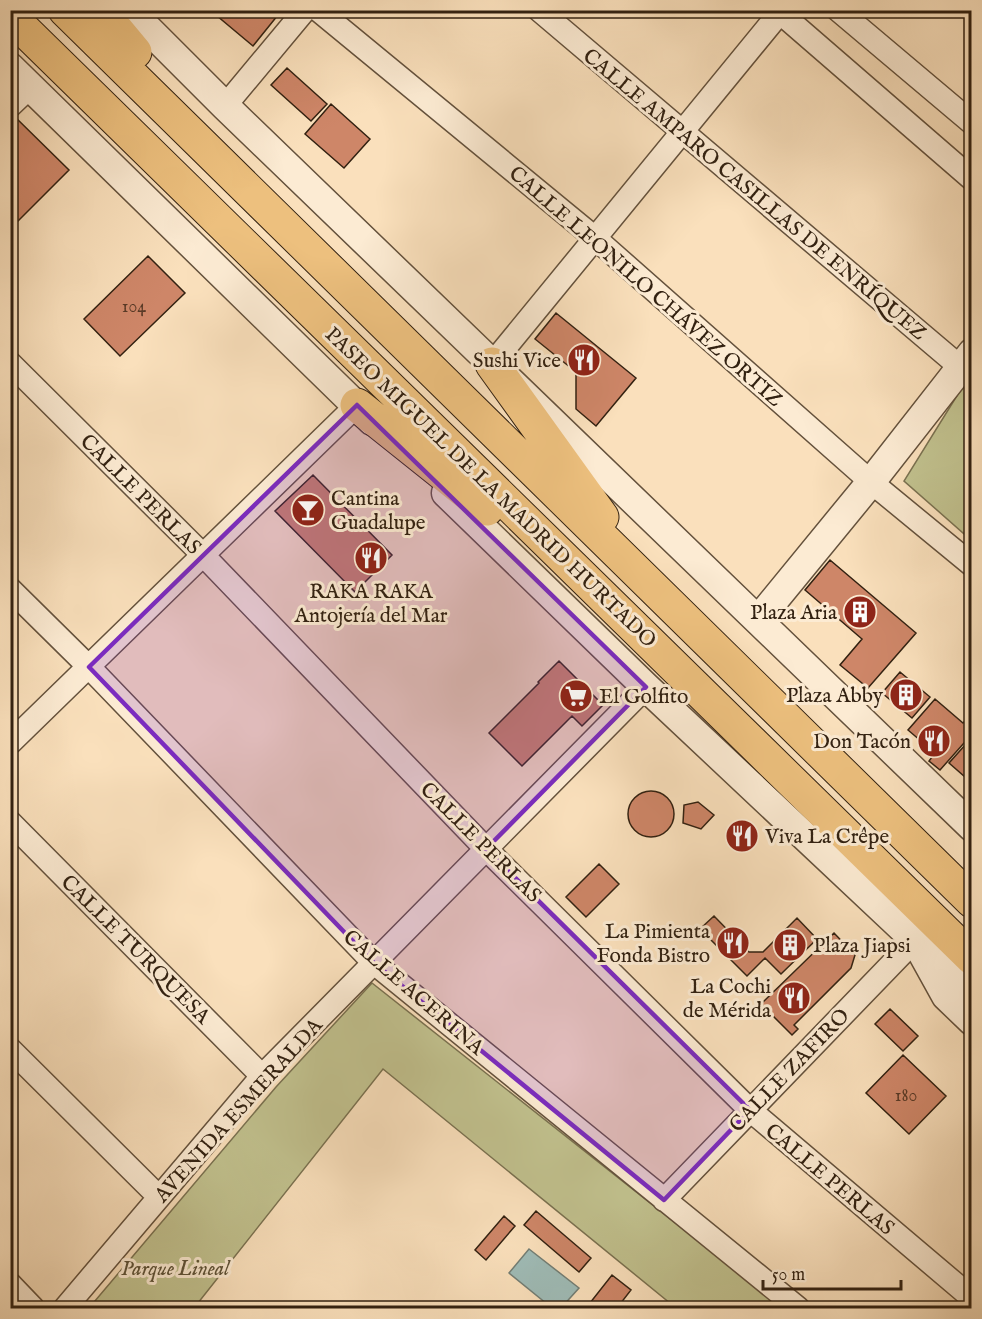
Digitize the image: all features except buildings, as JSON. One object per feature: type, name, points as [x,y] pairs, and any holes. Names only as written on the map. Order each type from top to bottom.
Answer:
[{"type":"highway","name":"PASEO MIGUEL DE LA MADRID HURTADO","points":[[65,10],[972,901]]},
{"type":"highway","points":[[100,10],[174,98],[244,187]]},
{"type":"highway","name":"PASEO MIGUEL DE LA MADRID HURTADO","points":[[10,16],[972,958]]},
{"type":"highway","points":[[10,30],[63,69]]},
{"type":"highway","points":[[492,364],[655,592]]},
{"type":"highway","points":[[357,405],[628,620]]},
{"type":"street","points":[[129,10],[225,106],[972,827]]},
{"type":"street","points":[[225,106],[305,10]]},
{"type":"street","name":"CALLE LEONILO CHÁVEZ ORTIZ","points":[[318,10],[595,238],[871,482],[972,565]]},
{"type":"street","name":"CALLE AMPARO CASILLAS DE ENRÍQUEZ","points":[[539,10],[683,133],[967,366]]},
{"type":"street","points":[[838,10],[972,123]]},
{"type":"street","points":[[492,364],[683,133],[779,11],[972,179]]},
{"type":"street","points":[[10,67],[20,97],[357,405],[646,687],[915,940],[972,984]]},
{"type":"street","name":"CALLE PERLAS","points":[[10,363],[203,555],[486,849],[750,1110],[972,1298]]},
{"type":"street","points":[[758,620],[967,366]]},
{"type":"street","points":[[10,743],[357,405]]},
{"type":"street","name":"CALLE ACERINA","points":[[10,589],[374,963],[798,1308]]},
{"type":"street","name":"AVENIDA ESMERALDA","points":[[65,1308],[262,1076],[646,687]]},
{"type":"street","name":"CALLE TURQUESA","points":[[10,822],[262,1076]]},
{"type":"street","points":[[915,940],[946,996],[972,1021]]},
{"type":"street","name":"CALLE ZAFIRO","points":[[664,1200],[915,940]]},
{"type":"street","points":[[10,1049],[159,1197]]},
{"type":"street","points":[[10,1284],[33,1308]]},
{"type":"highlighted area","points":[[357,405],[646,687],[486,849],[750,1110],[664,1200],[374,963],[89,667]]},
{"type":"green space","points":[[963,386],[971,393],[971,540],[904,481]]},
{"type":"green space","name":"Parque Lineal","points":[[372,983],[783,1308],[676,1308],[383,1069],[194,1308],[89,1308],[276,1087]]},
{"type":"water","points":[[529,1249],[579,1288],[561,1308],[552,1308],[509,1273]]},
{"type":"place","name":"Sushi Vice","points":[[584,360]]},
{"type":"place","name":"Cantina Guadalupe","points":[[308,510]]},
{"type":"place","name":"RAKA RAKA Antojería del Mar","points":[[371,558]]},
{"type":"place","name":"Plaza Aria","points":[[860,612]]},
{"type":"place","name":"Plaza Abby","points":[[906,695]]},
{"type":"place","name":"El Golfito","points":[[576,696]]},
{"type":"place","name":"Don Tacón","points":[[934,741]]},
{"type":"place","name":"Viva La Crêpe","points":[[742,836]]},
{"type":"place","name":"La Pimienta Fonda Bistro","points":[[733,943]]},
{"type":"place","name":"Plaza Jiapsi","points":[[790,945]]},
{"type":"place","name":"La Cochi de Mérida","points":[[794,998]]}]
